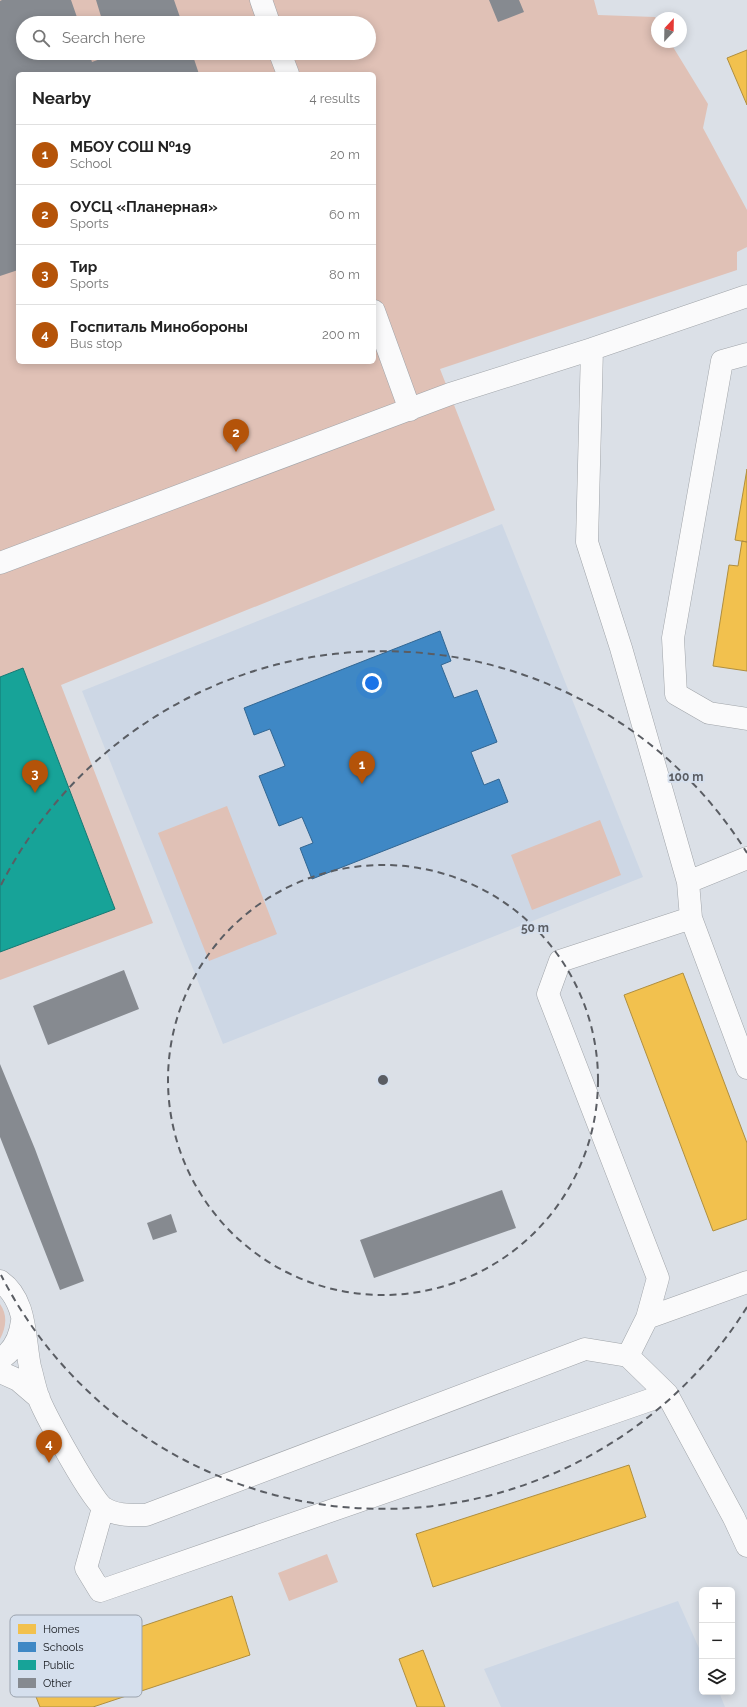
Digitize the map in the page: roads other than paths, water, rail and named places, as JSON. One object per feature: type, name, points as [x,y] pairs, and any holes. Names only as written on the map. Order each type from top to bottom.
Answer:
[{"type":"street","points":[[261,0],[267,16]]},
{"type":"street","points":[[283,60],[287,72]]},
{"type":"street","points":[[0,563],[450,394],[592,349],[747,296]]},
{"type":"street","points":[[376,316],[410,410]]},
{"type":"street","points":[[592,349],[587,542],[621,648],[688,882],[691,918],[747,1068]]},
{"type":"street","points":[[747,354],[722,361],[673,638],[676,694],[709,713],[747,718]]},
{"type":"street","points":[[688,882],[747,858]]},
{"type":"street","points":[[628,1356],[647,1318],[658,1278],[548,994],[560,961],[691,918]]},
{"type":"street","points":[[0,1280],[12,1290],[19,1303],[30,1366],[39,1398],[88,1488],[103,1508],[121,1514],[146,1515],[585,1349],[628,1356],[668,1394],[734,1518],[747,1546]]},
{"type":"street","points":[[647,1318],[747,1282]]},
{"type":"street","points":[[0,1359],[6,1356],[15,1345],[21,1332],[22,1317]]},
{"type":"street","points":[[0,1372],[18,1380],[39,1398]]},
{"type":"street","points":[[103,1508],[86,1568],[100,1592],[668,1394]]},
{"type":"place","name":"ОУСЦ «Планерная»","points":[[236,452]]},
{"type":"place","name":"МБОУ СОШ №19","points":[[362,784]]},
{"type":"place","name":"Тир","points":[[35,793]]},
{"type":"place","name":"Госпиталь Минобороны","points":[[49,1463]]}]
